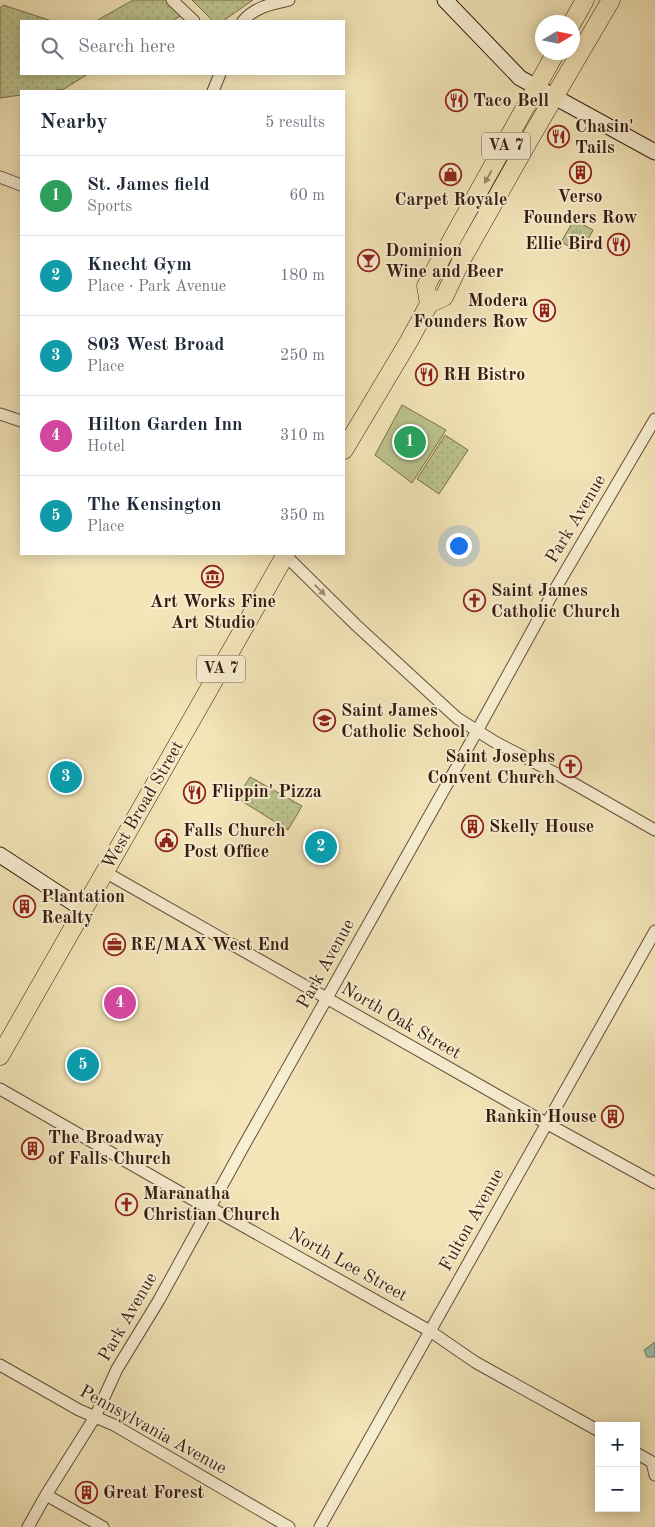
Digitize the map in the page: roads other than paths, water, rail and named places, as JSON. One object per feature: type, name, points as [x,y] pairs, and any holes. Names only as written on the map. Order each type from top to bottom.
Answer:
[{"type":"main road","points":[[445,0],[520,78],[655,152]]},
{"type":"main road","points":[[577,15],[585,0]]},
{"type":"main road","name":"VA 7","points":[[429,304],[444,298],[462,259],[611,0]]},
{"type":"main road","name":"VA 7","points":[[345,448],[429,304],[426,286],[552,60]]},
{"type":"main road","name":"West Broad Street","points":[[0,1056],[284,555]]},
{"type":"main road","points":[[0,856],[84,910]]},
{"type":"street","points":[[172,0],[193,20]]},
{"type":"street","points":[[244,20],[253,11],[263,6],[289,0]]},
{"type":"street","points":[[213,90],[220,75]]},
{"type":"street","points":[[0,178],[20,186]]},
{"type":"street","points":[[0,414],[20,421]]},
{"type":"street","name":"Park Avenue","points":[[28,1527],[95,1417],[117,1369],[211,1208],[242,1149],[477,732],[554,591],[655,419]]},
{"type":"street","points":[[286,555],[356,625],[457,718],[477,732],[557,774],[655,830]]},
{"type":"street","name":"North Oak Street","points":[[105,872],[655,1183]]},
{"type":"street","name":"Fulton Avenue","points":[[320,1527],[655,931]]},
{"type":"street","name":"North Lee Street","points":[[0,1089],[2,1092],[197,1202],[211,1208],[430,1331],[475,1362],[595,1429]]},
{"type":"street","name":"Pennsylvania Avenue","points":[[0,1365],[79,1410],[114,1425],[289,1527]]},
{"type":"street","points":[[640,1455],[652,1462],[655,1475]]},
{"type":"street","points":[[46,1495],[103,1527]]},
{"type":"place","name":"Taco Bell","points":[[457,101]]},
{"type":"place","name":"Chasin' Tails","points":[[559,137]]},
{"type":"place","name":"Verso Founders Row","points":[[580,172]]},
{"type":"place","name":"Carpet Royale","points":[[451,175]]},
{"type":"place","name":"Ellie Bird","points":[[619,244]]},
{"type":"place","name":"Dominion Wine and Beer","points":[[369,261]]},
{"type":"place","name":"Modera Founders Row","points":[[544,311]]},
{"type":"place","name":"RH Bistro","points":[[427,375]]},
{"type":"place","name":"St. James field","points":[[410,442]]},
{"type":"place","name":"Art Works Fine Art Studio","points":[[213,577]]},
{"type":"place","name":"Saint James Catholic Church","points":[[475,601]]},
{"type":"place","name":"Saint James Catholic School","points":[[325,721]]},
{"type":"place","name":"Saint Josephs Convent Church","points":[[571,767]]},
{"type":"place","name":"803 West Broad","points":[[66,777]]},
{"type":"place","name":"Flippin' Pizza","points":[[195,792]]},
{"type":"place","name":"Skelly House","points":[[473,827]]},
{"type":"place","name":"Falls Church Post Office","points":[[167,841]]},
{"type":"place","name":"Knecht Gym","points":[[321,847]]},
{"type":"place","name":"Plantation Realty","points":[[25,907]]},
{"type":"place","name":"RE/MAX West End","points":[[114,945]]},
{"type":"place","name":"Hilton Garden Inn","points":[[120,1003]]},
{"type":"place","name":"The Kensington","points":[[83,1065]]},
{"type":"place","name":"Rankin House","points":[[613,1117]]},
{"type":"place","name":"The Broadway of Falls Church","points":[[32,1148]]},
{"type":"place","name":"Maranatha Christian Church","points":[[127,1204]]},
{"type":"place","name":"Great Forest","points":[[87,1493]]}]
